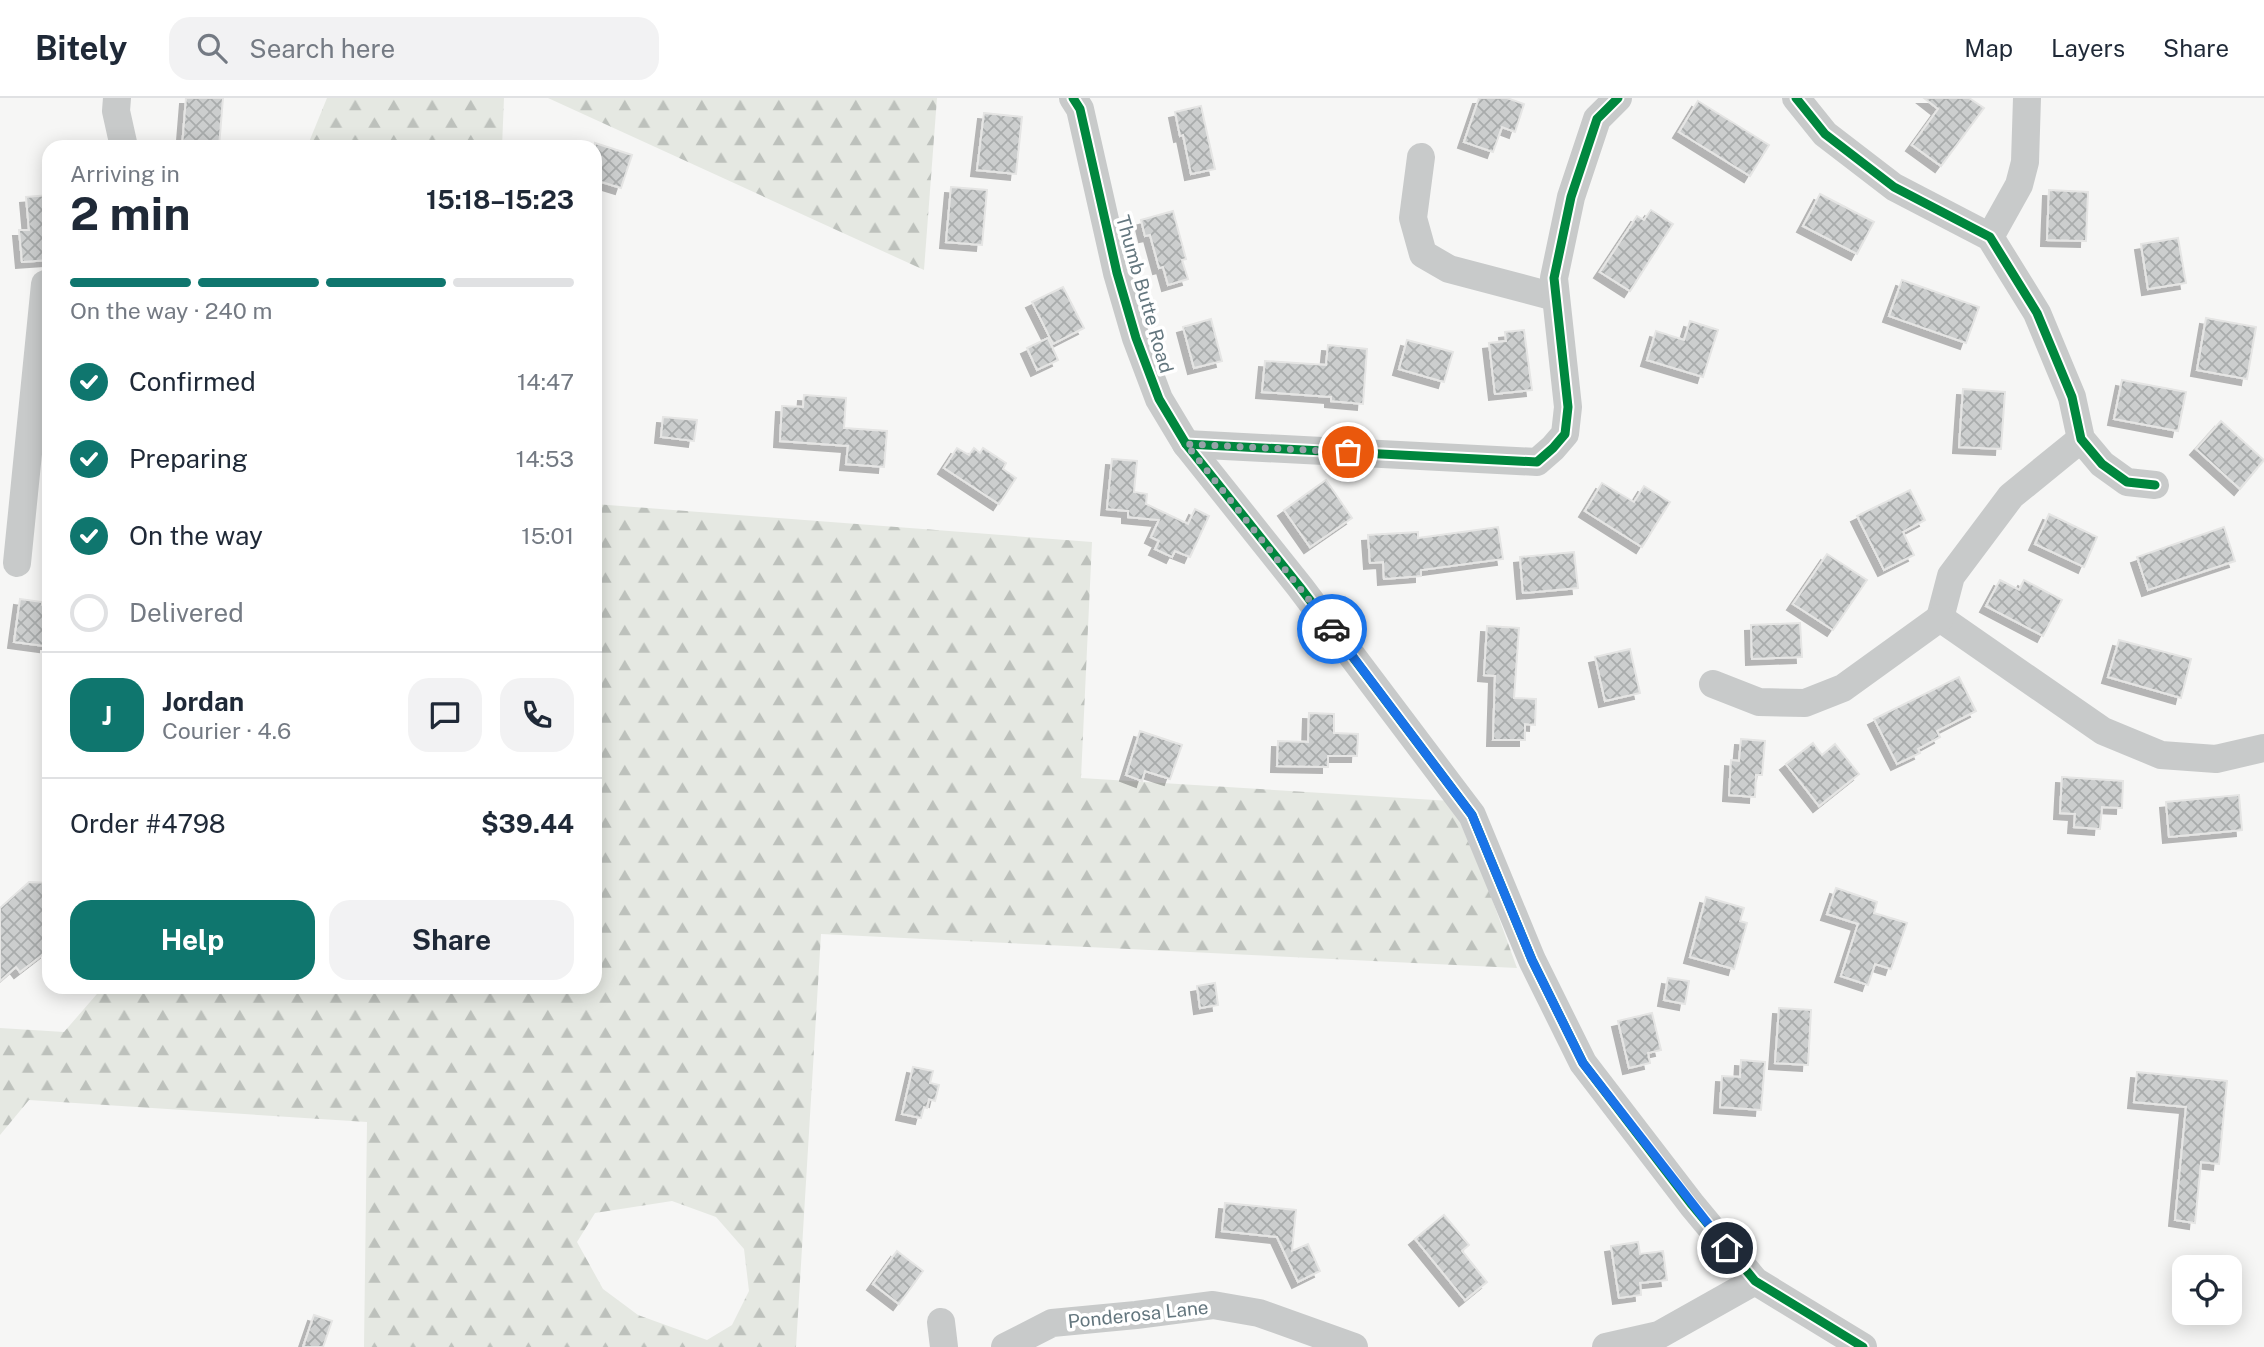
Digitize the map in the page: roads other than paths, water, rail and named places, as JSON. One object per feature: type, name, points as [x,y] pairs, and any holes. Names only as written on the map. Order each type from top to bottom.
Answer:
[{"type":"street","points":[[117,98],[116,111],[122,140]]},
{"type":"street","points":[[1186,444],[1537,462],[1565,434],[1568,407],[1554,278],[1571,197],[1597,119],[1618,98]]},
{"type":"street","points":[[1796,98],[1825,134],[1894,187],[1990,237],[2037,313],[2071,397],[2081,439],[2102,464],[2127,482],[2155,485]]},
{"type":"street","points":[[1990,237],[2019,185],[2025,162],[2027,98]]},
{"type":"street","name":"Thumb Butte Road","points":[[1081,102],[1117,273],[1136,338],[1159,399],[1186,444],[1300,587],[1472,815],[1532,960],[1583,1063],[1692,1205],[1755,1281],[1863,1347]]},
{"type":"street","points":[[1421,157],[1413,218],[1423,254],[1449,269],[1555,297]]},
{"type":"street","points":[[17,563],[42,322]]},
{"type":"street","points":[[1713,684],[1759,702],[1805,703],[1843,688],[1940,618],[1951,576],[2011,496],[2081,439]]},
{"type":"street","points":[[1940,618],[2103,731],[2161,755],[2216,759],[2264,748]]},
{"type":"street","points":[[1606,1347],[1659,1335],[1755,1281]]},
{"type":"street","name":"Ponderosa Lane","points":[[1005,1347],[1052,1323],[1213,1305],[1259,1313],[1354,1347]]}]
